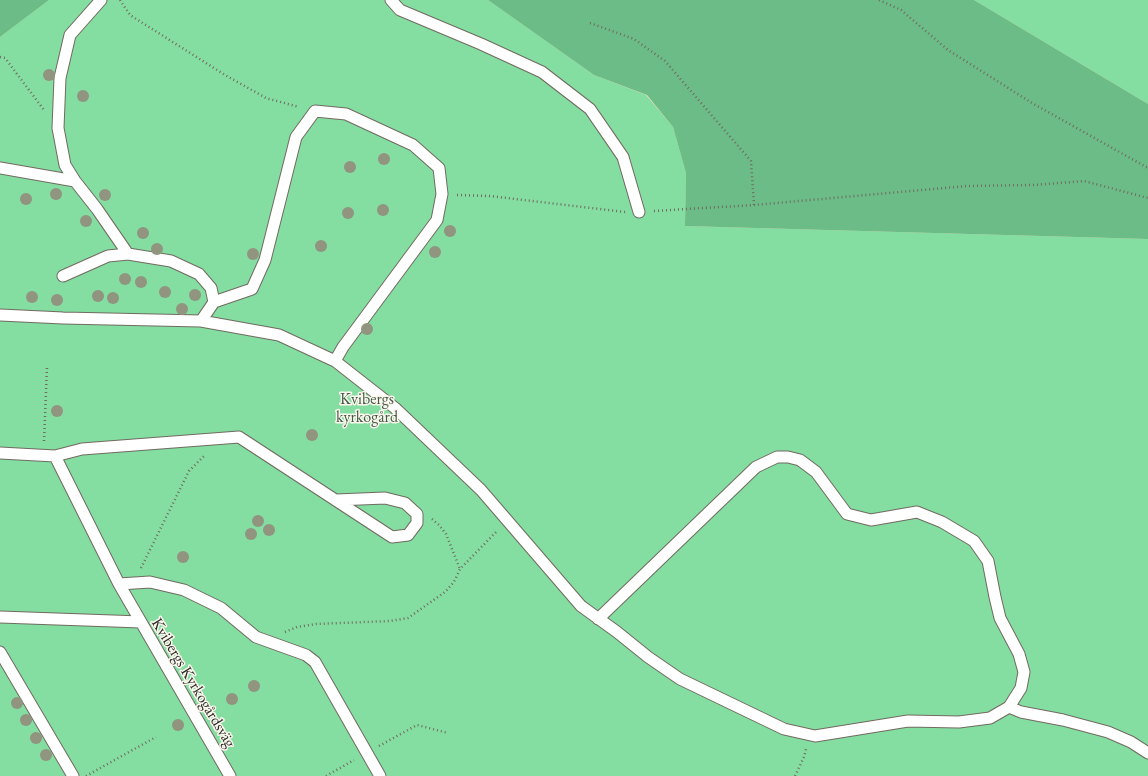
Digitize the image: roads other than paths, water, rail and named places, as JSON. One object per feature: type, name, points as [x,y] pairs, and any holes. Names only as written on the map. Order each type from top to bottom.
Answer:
[{"type":"lane","points":[[100,0],[70,35],[60,78],[58,128],[65,165],[128,254]]},
{"type":"lane","points":[[391,0],[400,10],[488,47],[542,72],[590,108],[623,157],[639,212]]},
{"type":"lane","points":[[201,321],[214,302],[252,289],[265,260],[296,138],[315,111],[346,114],[413,145],[439,168],[442,194],[437,220],[343,347],[335,361]]},
{"type":"lane","points":[[0,168],[75,181]]},
{"type":"lane","points":[[63,276],[108,256],[128,254],[171,261],[199,274],[211,288],[214,302]]},
{"type":"lane","points":[[0,315],[201,321],[279,335],[335,361],[396,408],[481,490],[581,606],[648,657],[680,679],[784,729],[815,736],[908,721],[959,722],[990,718],[1009,707],[1022,688],[1024,672],[1019,654],[1000,618],[988,561],[974,541],[942,522],[918,512],[871,520],[847,514],[825,487],[816,472],[800,460],[788,457],[777,457],[756,467],[598,618]]},
{"type":"lane","points":[[0,453],[55,456],[82,449],[239,436],[392,537],[408,535],[417,523],[417,514],[405,502],[385,498],[336,500]]},
{"type":"lane","points":[[55,456],[119,584],[141,622]]},
{"type":"lane","points":[[119,584],[150,582],[184,590],[220,608],[256,637],[306,655],[315,662],[380,776]]},
{"type":"lane","name":"Kvibergs Kyrkogårdsväg","points":[[0,617],[141,622],[230,776]]},
{"type":"lane","points":[[0,652],[73,776]]},
{"type":"lane","points":[[1009,707],[1021,712],[1062,720],[1108,732],[1131,742],[1148,753]]},
{"type":"park label","name":"Kvibergs kyrkogård","points":[[367,409]]}]
